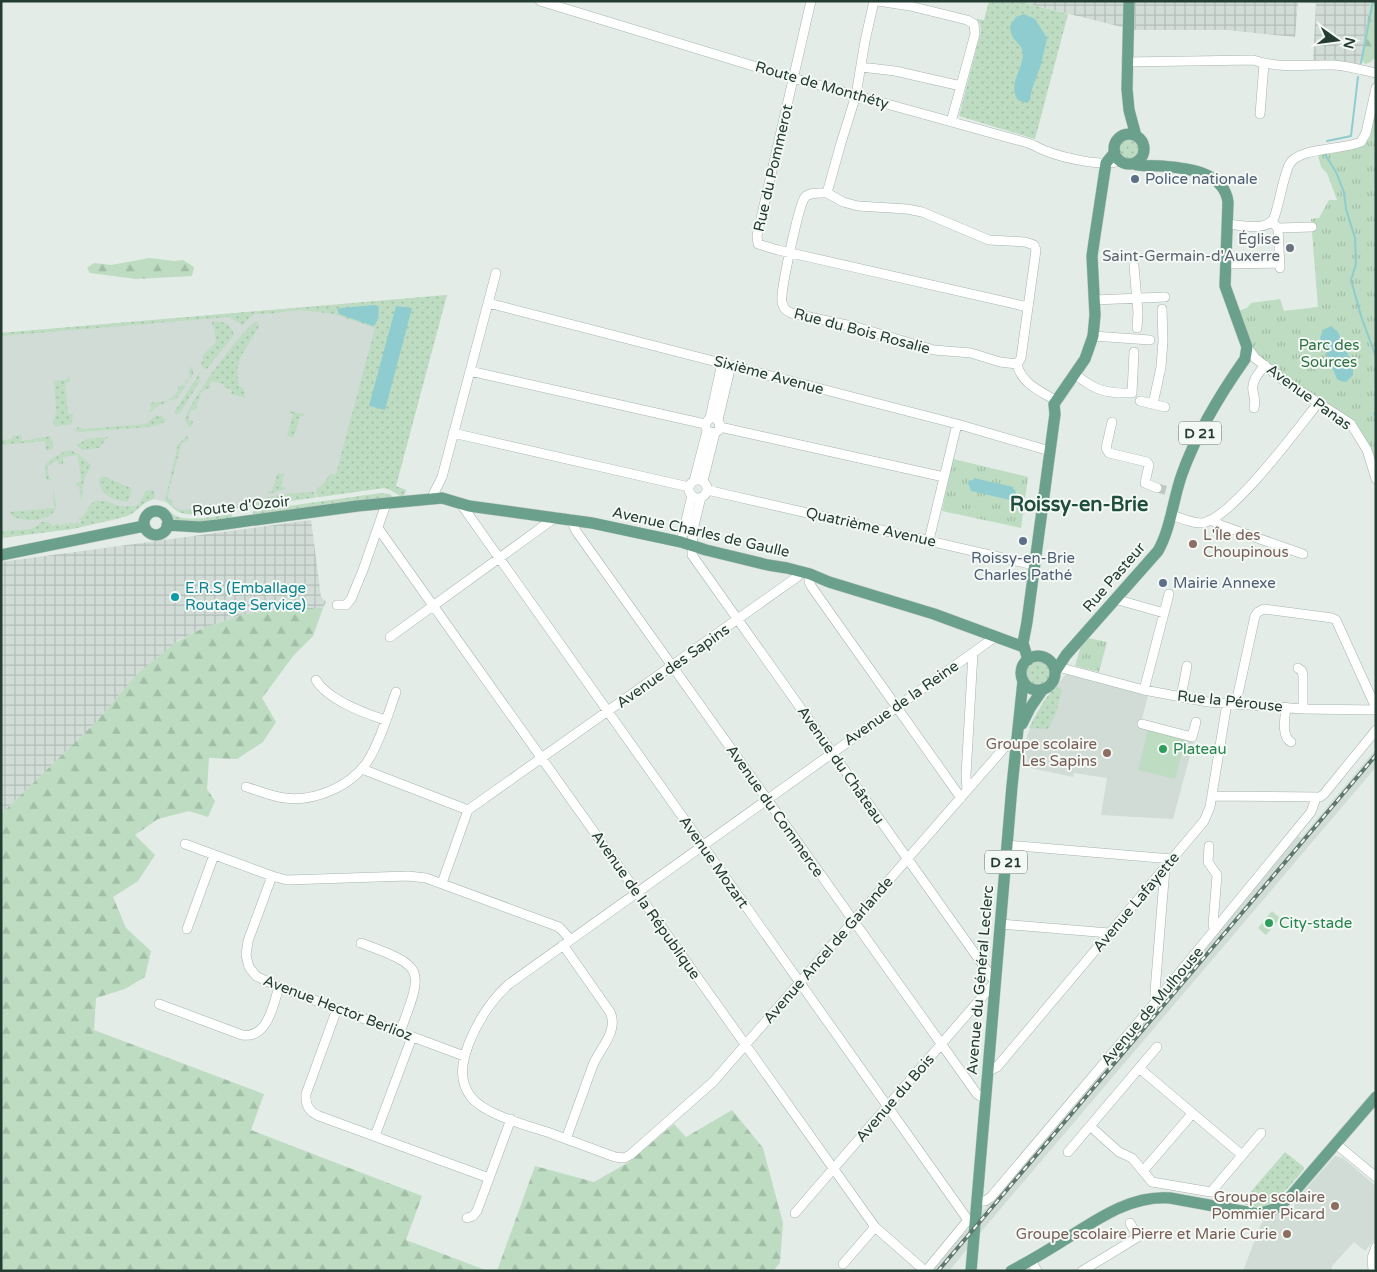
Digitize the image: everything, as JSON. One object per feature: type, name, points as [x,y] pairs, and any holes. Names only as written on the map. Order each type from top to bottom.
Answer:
[{"type":"main road","points":[[1129,1],[1126,62],[1131,136]]},
{"type":"main road","points":[[1131,136],[1143,143],[1144,153],[1140,160],[1134,164],[1124,163],[1117,156],[1116,143],[1121,137],[1131,136]]},
{"type":"main road","name":"Rue Pasteur","points":[[1144,153],[1150,159],[1164,166]]},
{"type":"main road","points":[[1027,645],[1051,662],[1057,669],[1051,684],[1043,689],[1032,688],[1023,681],[1022,670],[1028,660],[1027,645],[1026,628],[1055,414],[1055,400],[1085,359],[1093,336],[1092,254],[1106,163],[1117,156]]},
{"type":"main road","name":"Rue Pasteur","points":[[1057,669],[1066,654],[1158,551],[1170,514],[1172,492],[1197,438],[1250,358],[1248,347],[1226,286],[1228,198],[1223,189],[1214,178],[1204,173],[1164,166],[1138,166],[1134,164]]},
{"type":"main road","name":"Avenue Charles de Gaulle","points":[[386,504],[438,498],[448,499],[461,504],[496,510],[571,519],[686,543],[806,573],[829,582],[934,614],[998,638],[1027,645]]},
{"type":"main road","name":"Route d'Ozoir","points":[[167,525],[209,526],[386,504]]},
{"type":"main road","points":[[156,511],[165,516],[167,525],[164,532],[156,535],[148,532],[144,526],[144,520],[147,515],[156,511]]},
{"type":"main road","points":[[1,555],[144,526]]},
{"type":"main road","points":[[998,638],[1020,634],[1026,628]]},
{"type":"main road","points":[[1028,660],[1040,656]]},
{"type":"main road","name":"Avenue du Général Leclerc","points":[[972,1220],[976,1201],[1023,681]]},
{"type":"main road","name":"Avenue du Général Leclerc","points":[[1016,742],[1027,713],[1043,689]]},
{"type":"main road","points":[[1011,1271],[1107,1213],[1149,1198],[1170,1198],[1258,1214],[1270,1211],[1289,1198],[1376,1097]]},
{"type":"main road","name":"D 21","points":[[971,1271],[972,1220]]},
{"type":"street","name":"Route de Monthéty","points":[[540,1],[793,78],[1034,145],[1057,154],[1106,163]]},
{"type":"street","name":"Rue du Pommerot","points":[[790,253],[762,246],[756,240],[811,1]]},
{"type":"street","points":[[951,122],[975,34],[973,23],[910,6],[876,1],[860,67],[856,95],[827,193],[843,202],[858,206],[907,209],[922,212],[989,240],[1033,244],[1036,250],[1021,359],[1017,364],[1021,376],[1031,386],[1055,400]]},
{"type":"street","points":[[1126,62],[1220,62],[1234,59],[1253,60],[1264,64],[1335,65],[1376,73]]},
{"type":"street","points":[[1260,114],[1264,64]]},
{"type":"street","points":[[860,67],[895,71],[961,86]]},
{"type":"street","points":[[1226,264],[1280,266],[1275,225],[1290,163],[1301,156],[1358,143],[1363,139],[1376,88]]},
{"type":"street","name":"Rue du Bois Rosalie","points":[[827,193],[810,194],[803,200],[790,253],[782,301],[783,307],[788,312],[856,327],[934,350],[971,353],[996,361],[1017,364]]},
{"type":"street","points":[[1228,224],[1312,227]]},
{"type":"street","points":[[790,253],[1028,307]]},
{"type":"street","points":[[1134,266],[1137,328]]},
{"type":"street","points":[[431,499],[442,476],[496,273]]},
{"type":"street","points":[[1094,300],[1165,296]]},
{"type":"street","name":"Sixième Avenue","points":[[488,303],[956,424],[1050,451]]},
{"type":"street","points":[[1153,404],[1161,367],[1157,341],[1162,309]]},
{"type":"street","points":[[1093,336],[1157,341]]},
{"type":"street","points":[[1075,374],[1092,387],[1103,392],[1132,394],[1134,352]]},
{"type":"street","name":"Avenue Panas","points":[[1250,358],[1265,366],[1283,380],[1351,424],[1367,450],[1376,479]]},
{"type":"street","points":[[686,543],[693,530],[698,489],[726,364]]},
{"type":"street","points":[[1254,408],[1253,384],[1265,366]]},
{"type":"street","points":[[470,371],[944,477]]},
{"type":"street","points":[[1140,401],[1165,407]]},
{"type":"street","points":[[1170,514],[1198,523],[1210,520],[1253,484],[1318,402]]},
{"type":"street","points":[[1112,422],[1106,448],[1107,452],[1147,462],[1149,465],[1145,483],[1157,488]]},
{"type":"street","points":[[930,540],[956,424]]},
{"type":"street","name":"Quatrième Avenue","points":[[453,433],[1034,565]]},
{"type":"street","points":[[442,476],[448,499]]},
{"type":"street","points":[[337,605],[346,605],[351,599],[386,504]]},
{"type":"street","name":"Avenue Mozart","points":[[461,504],[887,1106],[972,1220]]},
{"type":"street","points":[[390,637],[556,517]]},
{"type":"street","name":"Avenue du Commerce","points":[[571,519],[576,531],[853,921],[977,1094],[985,1099]]},
{"type":"street","points":[[1210,520],[1303,554]]},
{"type":"street","name":"Avenue de la République","points":[[378,528],[875,1227],[926,1271]]},
{"type":"street","name":"Avenue du Château","points":[[686,543],[692,555],[737,620],[833,752],[907,860],[995,982]]},
{"type":"street","points":[[806,573],[811,586],[960,798]]},
{"type":"street","name":"Avenue des Sapins","points":[[468,810],[806,573]]},
{"type":"street","points":[[1144,690],[1169,594]]},
{"type":"street","points":[[1115,599],[1164,613]]},
{"type":"street","name":"Avenue Lafayette","points":[[987,1072],[998,1066],[1206,818],[1231,703],[1255,616],[1258,612],[1264,609],[1332,618],[1337,621],[1376,709]]},
{"type":"street","name":"Avenue de la Reine","points":[[464,1056],[479,1022],[500,993],[519,976],[897,706],[973,653],[998,638]]},
{"type":"street","points":[[967,790],[966,775],[973,653]]},
{"type":"street","points":[[1181,697],[1187,666]]},
{"type":"street","points":[[1298,668],[1302,671],[1304,677],[1303,708]]},
{"type":"street","name":"Rue la Pérouse","points":[[1057,669],[1144,690],[1208,702],[1303,708],[1376,709]]},
{"type":"street","points":[[316,680],[321,688],[352,708],[385,720]]},
{"type":"street","points":[[246,786],[277,797],[290,798],[310,797],[328,792],[340,786],[362,769],[375,749],[396,692]]},
{"type":"street","points":[[1286,707],[1285,734],[1287,740],[1291,742]]},
{"type":"street","points":[[1142,724],[1192,737],[1196,722]]},
{"type":"street","name":"Avenue de Mulhouse","points":[[976,1201],[984,1201],[991,1196],[1158,999],[1311,812],[1320,796],[1376,730]]},
{"type":"street","name":"Avenue Ancel de Garlande","points":[[566,1139],[616,1157],[625,1158],[634,1152],[713,1082],[1004,748],[1016,742]]},
{"type":"street","points":[[362,769],[468,810],[442,883]]},
{"type":"street","points":[[1212,796],[1320,796]]},
{"type":"street","points":[[185,844],[287,880],[414,876],[442,883],[559,927],[566,942],[610,1012],[613,1024],[610,1034],[593,1065],[566,1139],[485,1109],[472,1099],[463,1080],[462,1067],[464,1056]]},
{"type":"street","points":[[1007,845],[1172,859]]},
{"type":"street","points":[[1209,846],[1208,862],[1217,875],[1213,925],[1215,930]]},
{"type":"street","points":[[186,929],[214,855]]},
{"type":"street","points":[[1158,999],[1155,996],[1155,991],[1165,868]]},
{"type":"street","name":"Avenue Hector Berlioz","points":[[272,876],[248,941],[246,955],[249,967],[255,974],[262,980],[279,987],[464,1056]]},
{"type":"street","points":[[1000,924],[1109,933]]},
{"type":"street","points":[[360,943],[403,960],[416,975],[416,990],[400,1032]]},
{"type":"street","name":"Avenue du Bois","points":[[795,1213],[995,982]]},
{"type":"street","points":[[159,1004],[242,1035],[250,1035],[265,1026],[279,987]]},
{"type":"street","points":[[337,1009],[306,1093],[309,1109],[317,1115],[489,1178]]},
{"type":"street","points":[[375,1136],[412,1037]]},
{"type":"street","points":[[1068,1152],[1156,1047]]},
{"type":"street","points":[[1139,1068],[1242,1155]]},
{"type":"street","points":[[1143,1171],[1192,1114]]},
{"type":"street","points":[[467,1218],[476,1212],[511,1119]]},
{"type":"street","points":[[1090,1126],[1119,1152],[1132,1158],[1152,1182],[1211,1192],[1261,1133]]},
{"type":"street","points":[[1340,1139],[1376,1177]]},
{"type":"street","points":[[926,1271],[972,1220]]},
{"type":"street","points":[[1082,1271],[1138,1237],[1130,1223]]},
{"type":"street","points":[[843,1264],[875,1227]]},
{"type":"street","points":[[1373,1271],[1372,1258],[1376,1247]]},
{"type":"street","points":[[1031,1260],[1037,1271]]},
{"type":"shaded area","points":[[1017,1],[1371,1],[1360,66],[1335,61],[1313,61],[1316,3],[1298,2],[1295,37],[1227,30],[1134,30]]},
{"type":"shaded area","points":[[447,295],[392,489],[382,488],[200,514],[179,512],[166,502],[153,499],[144,503],[131,514],[118,519],[72,529],[1,538],[1,333]]},
{"type":"shaded area","points":[[311,520],[321,597],[326,602],[323,608],[296,608],[245,614],[201,629],[179,640],[137,674],[95,723],[1,814],[1,562]]},
{"type":"shaded area","name":"Groupe scolaire Les Sapins","points":[[1066,674],[1148,696],[1140,727],[1194,741],[1173,819],[1101,815],[1107,778],[1074,773],[1073,777],[1021,766],[1024,746],[1032,721],[1044,701]]},
{"type":"shaded area","points":[[1376,749],[1376,767],[949,1271],[932,1271],[965,1232],[972,1227],[979,1216],[1121,1050],[1298,836],[1301,838]]},
{"type":"shaded area","points":[[1335,1156],[1343,1158],[1376,1186],[1376,1238],[1365,1251],[1354,1242],[1332,1266],[1332,1271],[1243,1271],[1261,1224],[1268,1216],[1282,1212],[1293,1214],[1295,1212],[1295,1201]]},
{"type":"green space","points":[[989,1],[1017,1],[1068,14],[1035,139],[959,116],[981,31],[980,24],[976,19],[984,20]]},
{"type":"green space","points":[[1371,1],[1376,1],[1374,10],[1376,17],[1376,56],[1371,62],[1365,64],[1363,62],[1363,45]]},
{"type":"green space","name":"Parc des Sources","points":[[1376,112],[1376,479],[1351,424],[1255,358],[1238,311],[1247,308],[1251,303],[1280,299],[1284,311],[1318,307],[1311,219],[1319,218],[1329,200],[1337,200],[1327,173],[1321,167],[1317,151],[1363,139],[1369,140]]},
{"type":"green space","points":[[1125,139],[1133,139],[1139,145],[1139,153],[1133,159],[1125,159],[1119,153],[1119,145]]},
{"type":"green space","points":[[150,258],[174,261],[183,260],[194,267],[192,276],[136,279],[90,273],[87,268],[94,263],[111,265]]},
{"type":"green space","points":[[447,295],[396,486],[406,490],[404,497],[384,488],[319,497],[316,490],[330,474],[336,474],[375,328],[334,314],[301,310],[254,314],[242,325],[229,317],[1,336],[1,333]]},
{"type":"green space","points":[[212,322],[229,325],[234,335],[206,370],[200,364],[203,361],[202,356],[216,342]]},
{"type":"green space","points":[[255,322],[258,322],[259,326],[242,354],[237,376],[239,386],[242,387],[246,398],[231,394],[232,390],[224,387],[224,384],[211,381],[209,388],[201,392],[196,410],[191,410],[188,419],[193,421],[191,428],[189,427],[185,420],[195,399],[227,353]]},
{"type":"green space","points":[[189,366],[193,369],[193,375],[190,379]]},
{"type":"green space","points":[[199,374],[200,381],[180,413],[175,415],[175,411]]},
{"type":"green space","points":[[68,377],[70,382],[65,383],[68,414],[73,414],[72,422],[69,425],[55,427],[53,423],[56,412],[54,378],[55,381],[68,379]]},
{"type":"green space","points":[[185,380],[190,380],[178,397],[156,407],[151,412],[146,411],[151,410],[150,403],[169,401],[178,391],[178,386],[186,385]]},
{"type":"green space","points":[[289,411],[304,414],[305,416],[300,416],[294,437],[287,436],[293,414]]},
{"type":"green space","points":[[157,416],[162,416],[166,421],[148,427],[75,431],[78,427],[85,429],[146,424]]},
{"type":"green space","points":[[21,435],[22,441],[50,436],[54,448],[46,451],[45,441],[1,445],[1,440],[12,439],[12,436]]},
{"type":"green space","points":[[188,435],[187,442],[182,442],[167,498],[172,500],[172,505],[178,510],[230,506],[229,510],[188,514],[177,511],[165,501],[178,444]]},
{"type":"green space","points":[[108,437],[99,448],[82,450],[76,445],[87,439]]},
{"type":"green space","points":[[70,450],[78,454],[91,465],[84,479],[81,502],[79,486],[76,486],[76,483],[81,482],[78,455],[63,457],[63,464],[58,464],[58,461],[52,462],[52,465],[47,466],[49,478],[53,479],[48,481],[46,479],[46,464],[56,456]]},
{"type":"green space","points":[[953,459],[1028,477],[1021,528],[942,511]]},
{"type":"green space","points":[[277,473],[284,474],[281,486],[286,488],[268,494],[267,491],[272,492]]},
{"type":"green space","points":[[103,476],[131,488],[128,501],[112,498],[104,492],[100,483],[100,478]]},
{"type":"green space","points":[[53,487],[56,508],[47,517],[25,520],[12,516],[9,512],[54,508]]},
{"type":"green space","points":[[146,490],[154,491],[155,499],[147,502],[127,516],[72,529],[1,538],[1,531],[32,529],[42,522],[48,522],[54,526],[67,523],[69,525],[70,522],[72,524],[78,522],[80,524],[81,521],[78,519],[84,516],[91,504],[100,500],[121,506],[136,506]]},
{"type":"green space","points":[[314,492],[315,497],[313,498],[234,508],[236,505],[283,494]]},
{"type":"green space","points":[[381,493],[390,494],[393,497],[253,518],[253,511]]},
{"type":"green space","points":[[165,507],[174,515],[180,517],[202,518],[232,514],[233,520],[201,523],[184,522],[171,518]]},
{"type":"green space","points":[[296,608],[323,608],[313,636],[294,655],[262,698],[276,722],[263,742],[237,759],[209,758],[207,789],[215,801],[208,817],[189,811],[158,819],[135,835],[155,855],[138,881],[113,897],[126,928],[151,951],[145,977],[125,989],[96,998],[94,1030],[264,1094],[251,1130],[422,1196],[406,1240],[488,1271],[1,1271],[1,814],[95,723],[137,674],[175,643],[201,629],[245,614]]},
{"type":"green space","points":[[1088,638],[1107,642],[1099,672],[1075,666],[1081,646]]},
{"type":"green space","points":[[1038,660],[1048,663],[1051,673],[1048,683],[1038,686],[1028,683],[1025,673],[1028,663]]},
{"type":"green space","points":[[1055,687],[1062,689],[1056,713],[1048,729],[1029,728],[1044,701]]},
{"type":"green space","name":"Plateau","points":[[1148,729],[1186,739],[1175,779],[1138,770]]},
{"type":"green space","name":"City-stade","points":[[1272,911],[1280,918],[1266,935],[1258,928]]},
{"type":"green space","points":[[732,1110],[763,1148],[783,1223],[780,1263],[773,1271],[497,1271],[535,1166],[594,1182],[629,1162],[674,1124],[686,1137]]},
{"type":"green space","points":[[1285,1152],[1304,1169],[1284,1192],[1272,1202],[1259,1207],[1243,1204],[1242,1202]]},
{"type":"water","points":[[1024,14],[1035,19],[1047,38],[1041,65],[1030,100],[1027,103],[1018,100],[1015,94],[1015,83],[1023,54],[1021,47],[1012,36],[1010,26],[1016,17]]},
{"type":"water","points":[[375,305],[379,308],[379,314],[373,326],[338,312],[338,309],[341,308]]},
{"type":"water","points":[[396,306],[412,308],[385,410],[369,406]]},
{"type":"water","points":[[1331,326],[1338,332],[1353,366],[1353,375],[1346,382],[1337,379],[1320,338],[1323,330]]},
{"type":"water","points":[[974,478],[1013,487],[1016,494],[1010,500],[971,491],[968,483]]},
{"type":"waterway","points":[[1361,63],[1373,1]]},
{"type":"waterway","points":[[1327,141],[1351,136],[1358,77]]},
{"type":"waterway","points":[[1324,153],[1336,172],[1344,192],[1346,209],[1355,238],[1356,264],[1351,280],[1361,316],[1376,357]]},
{"type":"waterway","points":[[1376,411],[1374,414],[1376,417]]},
{"type":"tunnel","points":[[1157,488],[1169,491]]},
{"type":"railway","points":[[938,1271],[1376,755]]},
{"type":"place","name":"Police nationale","points":[[1135,179]]},
{"type":"place","name":"Église Saint-Germain-d'Auxerre","points":[[1290,248]]},
{"type":"place","name":"Roissy-en-Brie Charles Pathé","points":[[1023,541]]},
{"type":"place","name":"L'Île des Choupinous","points":[[1193,544]]},
{"type":"place","name":"Mairie Annexe","points":[[1163,583]]},
{"type":"place","name":"E.R.S (Emballage Routage Service)","points":[[175,597]]},
{"type":"place","name":"Plateau","points":[[1163,749]]},
{"type":"place","name":"Groupe scolaire Les Sapins","points":[[1107,753]]},
{"type":"place","name":"City-stade","points":[[1269,923]]},
{"type":"place","name":"Groupe scolaire Pommier Picard","points":[[1335,1206]]},
{"type":"place","name":"Groupe scolaire Pierre et Marie Curie","points":[[1287,1234]]},
{"type":"district","name":"Roissy-en-Brie","points":[[1079,504]]}]
